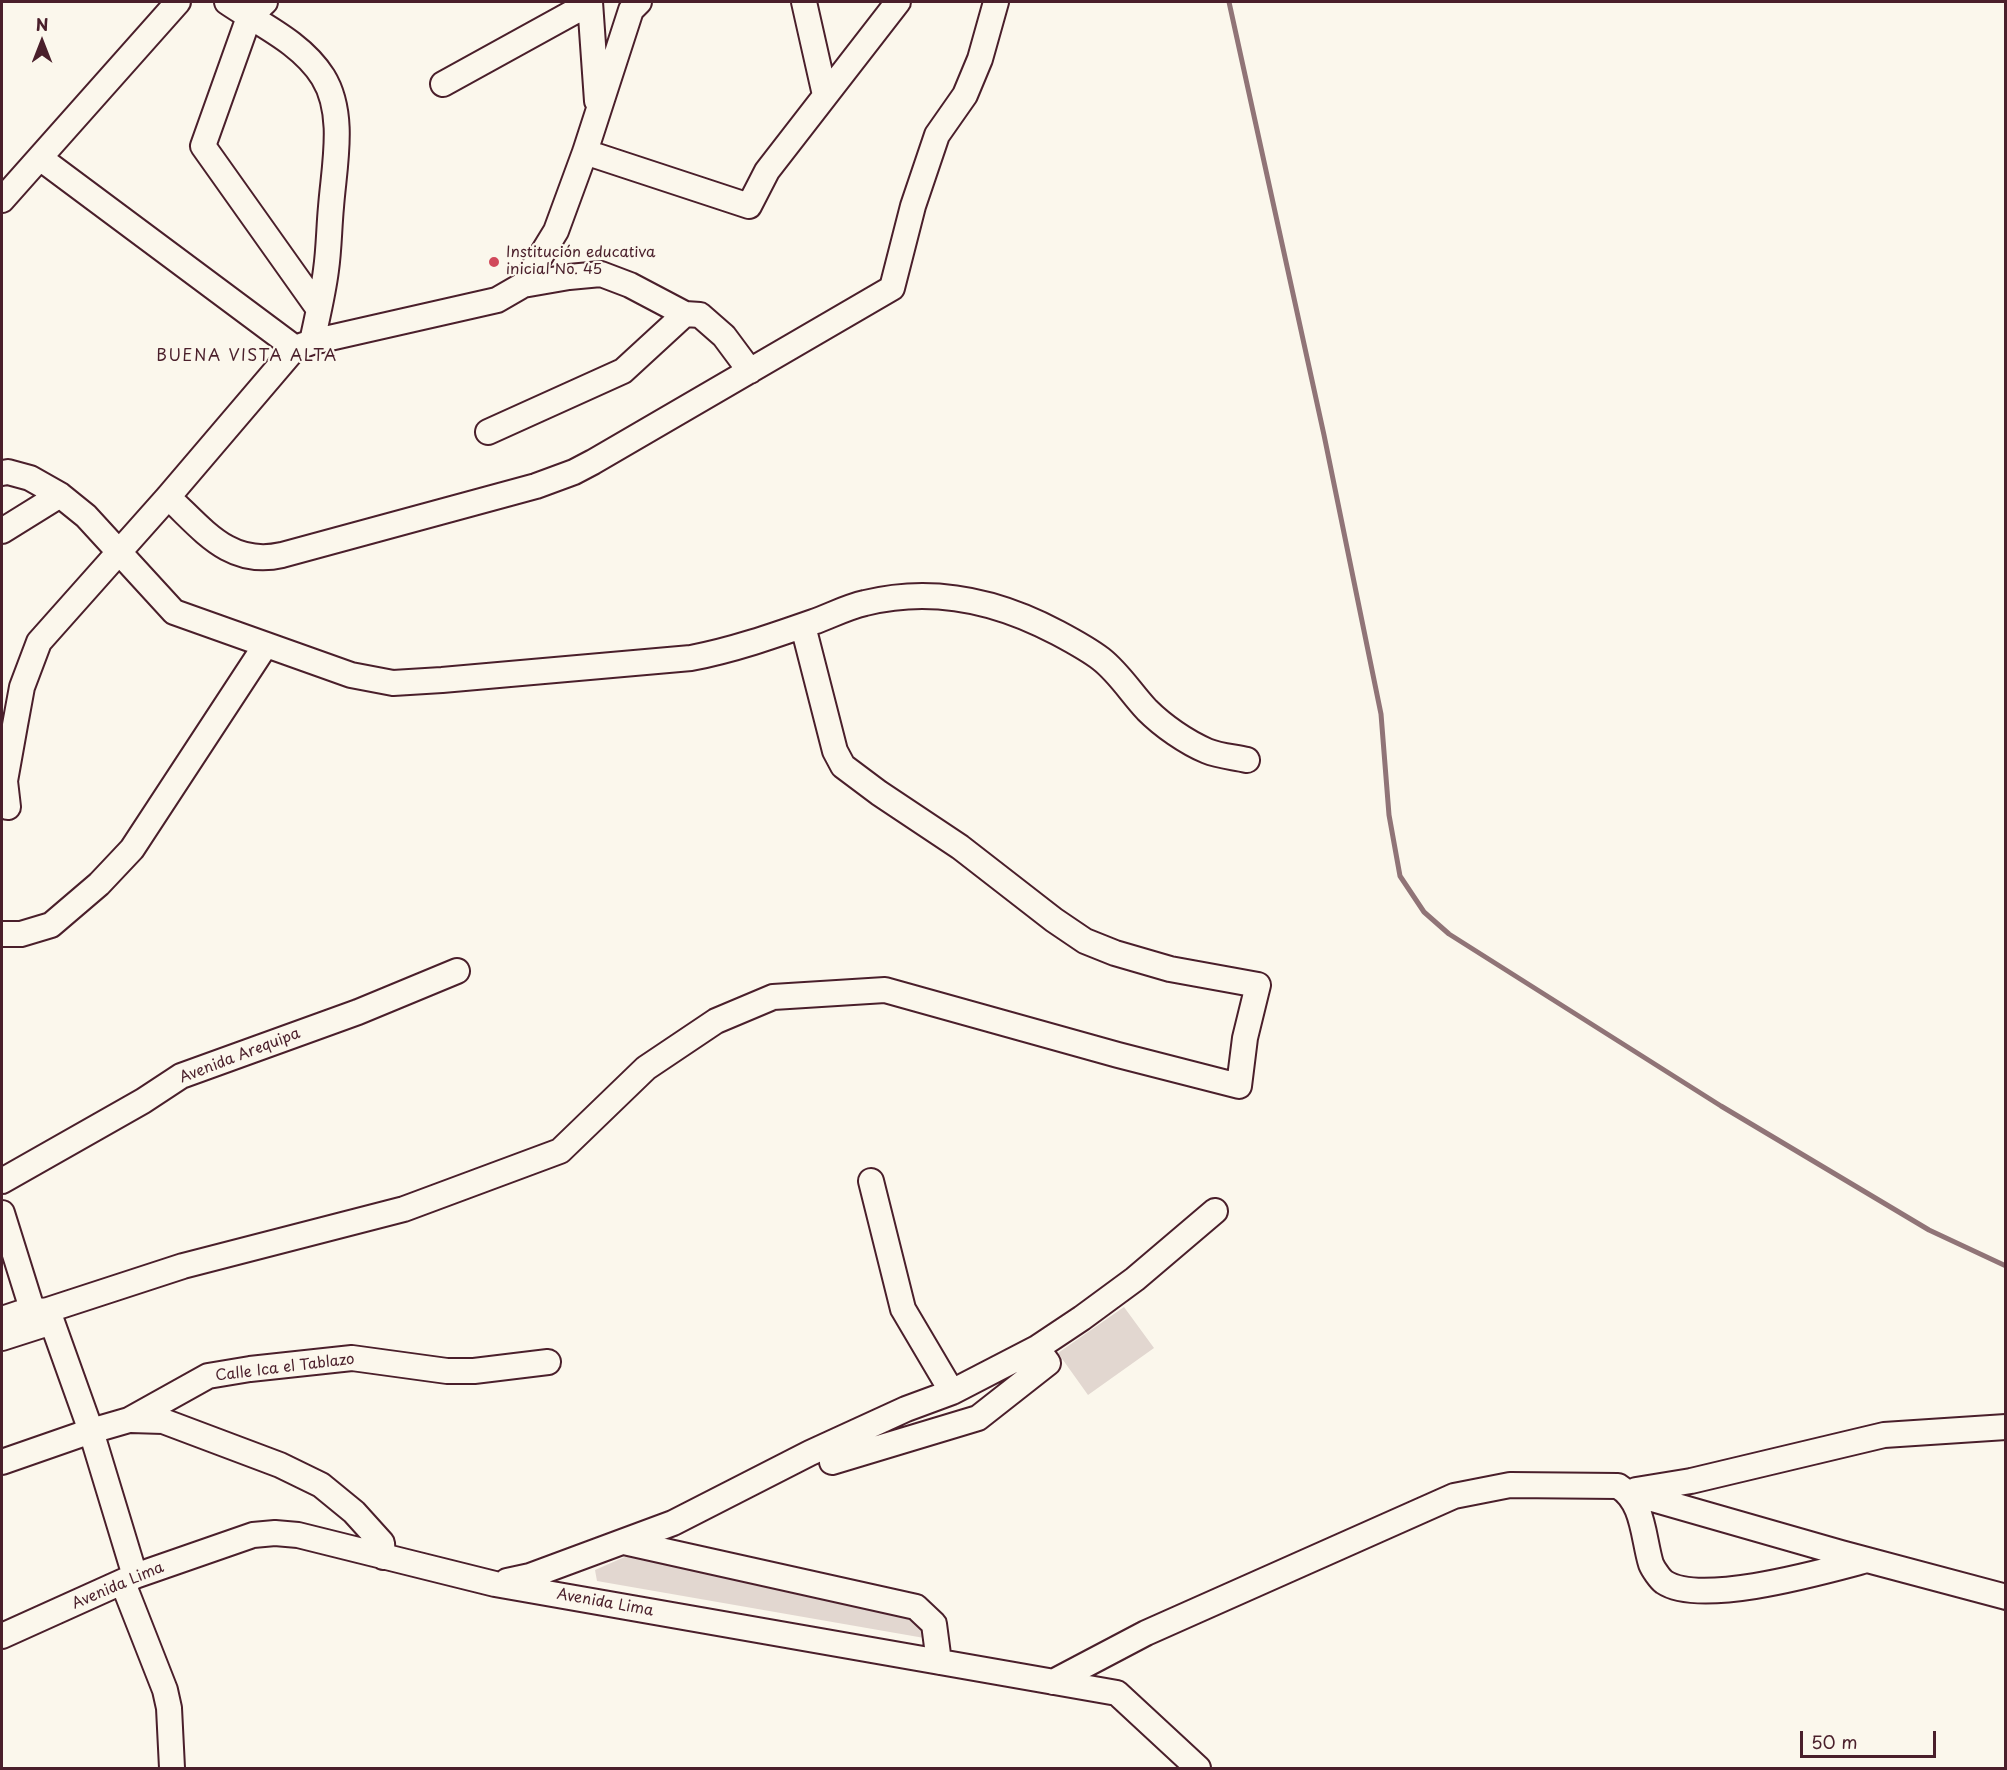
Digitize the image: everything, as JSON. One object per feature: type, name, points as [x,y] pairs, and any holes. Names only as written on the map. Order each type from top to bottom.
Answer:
[{"type":"street","points":[[2,200],[178,2]]},
{"type":"street","points":[[8,807],[5,781],[20,696],[39,642],[303,345],[318,308],[326,271],[336,139],[331,94],[323,77],[309,59],[257,9],[227,2]]},
{"type":"street","points":[[443,84],[590,2],[598,113]]},
{"type":"street","points":[[523,285],[556,231],[585,152],[631,10],[639,2]]},
{"type":"street","points":[[804,2],[825,95]]},
{"type":"street","points":[[585,152],[749,206],[767,171],[897,2]]},
{"type":"street","points":[[168,497],[217,543],[227,549],[250,557],[272,557],[555,480],[593,462],[892,288],[913,206],[937,135],[965,95],[980,59],[996,2]]},
{"type":"street","points":[[257,9],[203,146],[318,308]]},
{"type":"street","points":[[40,158],[303,345],[498,300],[523,285],[601,274],[630,285],[685,314],[700,315],[724,336],[750,371]]},
{"type":"street","points":[[488,432],[623,371],[685,314]]},
{"type":"street","points":[[2,473],[30,478],[60,495],[86,516],[174,612],[351,675],[393,683],[691,657],[723,652],[803,626],[863,603],[913,596],[954,597],[1009,610],[1056,632],[1102,660],[1148,710],[1179,735],[1208,751],[1247,760]]},
{"type":"street","points":[[2,531],[60,495]]},
{"type":"street","points":[[2,1338],[43,1314],[183,1266],[404,1209],[560,1151],[646,1068],[716,1021],[773,997],[885,990],[1119,1056],[1239,1086],[1245,1038],[1258,985],[1170,969],[1114,953],[1085,941],[1054,920],[960,847],[843,766],[836,751],[803,626]]},
{"type":"street","points":[[2,934],[21,934],[51,925],[99,884],[132,849],[265,646]]},
{"type":"street","name":"Avenida Arequipa","points":[[2,1181],[143,1101],[181,1076],[358,1012],[457,971]]},
{"type":"street","points":[[871,1181],[903,1309],[952,1392]]},
{"type":"street","points":[[495,1584],[530,1576],[674,1523],[800,1458],[906,1409],[952,1392],[1037,1348],[1135,1279],[1215,1211]]},
{"type":"street","points":[[2,1212],[91,1431],[129,1580],[165,1690],[169,1708],[172,1768]]},
{"type":"street","points":[[2,1319],[43,1314]]},
{"type":"street","points":[[831,1462],[978,1418],[1048,1363],[1037,1348]]},
{"type":"street","name":"Calle Ica el Tablazo","points":[[2,1462],[129,1420],[208,1376],[352,1358],[447,1371],[474,1371],[548,1362]]},
{"type":"street","points":[[129,1420],[163,1421],[280,1465],[321,1485],[354,1512],[382,1543],[383,1557]]},
{"type":"street","points":[[1628,1492],[1691,1481],[1884,1435],[2006,1427]]},
{"type":"street","points":[[1053,1682],[1146,1633],[1454,1496],[1510,1485],[1618,1486],[1628,1492],[2006,1597]]},
{"type":"street","points":[[1628,1492],[1640,1517],[1652,1566],[1664,1582],[1687,1590],[1723,1590],[1785,1582],[1867,1560]]},
{"type":"street","name":"Avenida Lima","points":[[2,1636],[129,1580],[253,1535],[274,1533],[298,1535],[495,1584],[1117,1693],[1197,1768]]},
{"type":"street","points":[[624,1542],[916,1607],[934,1624],[939,1662]]},
{"type":"shaded area","points":[[1124,1307],[1154,1348],[1088,1395],[1058,1353]]},
{"type":"shaded area","points":[[636,1552],[911,1611],[930,1639],[597,1581],[595,1570]]},
{"type":"waterway","points":[[1229,2],[1324,435],[1381,714],[1389,815],[1400,876],[1424,912],[1449,934],[1721,1106],[1929,1230],[2006,1266]]},
{"type":"place","name":"Institución educativa inicial No. 45","points":[[494,262]]},
{"type":"district","name":"BUENA VISTA ALTA","points":[[247,357]]}]
